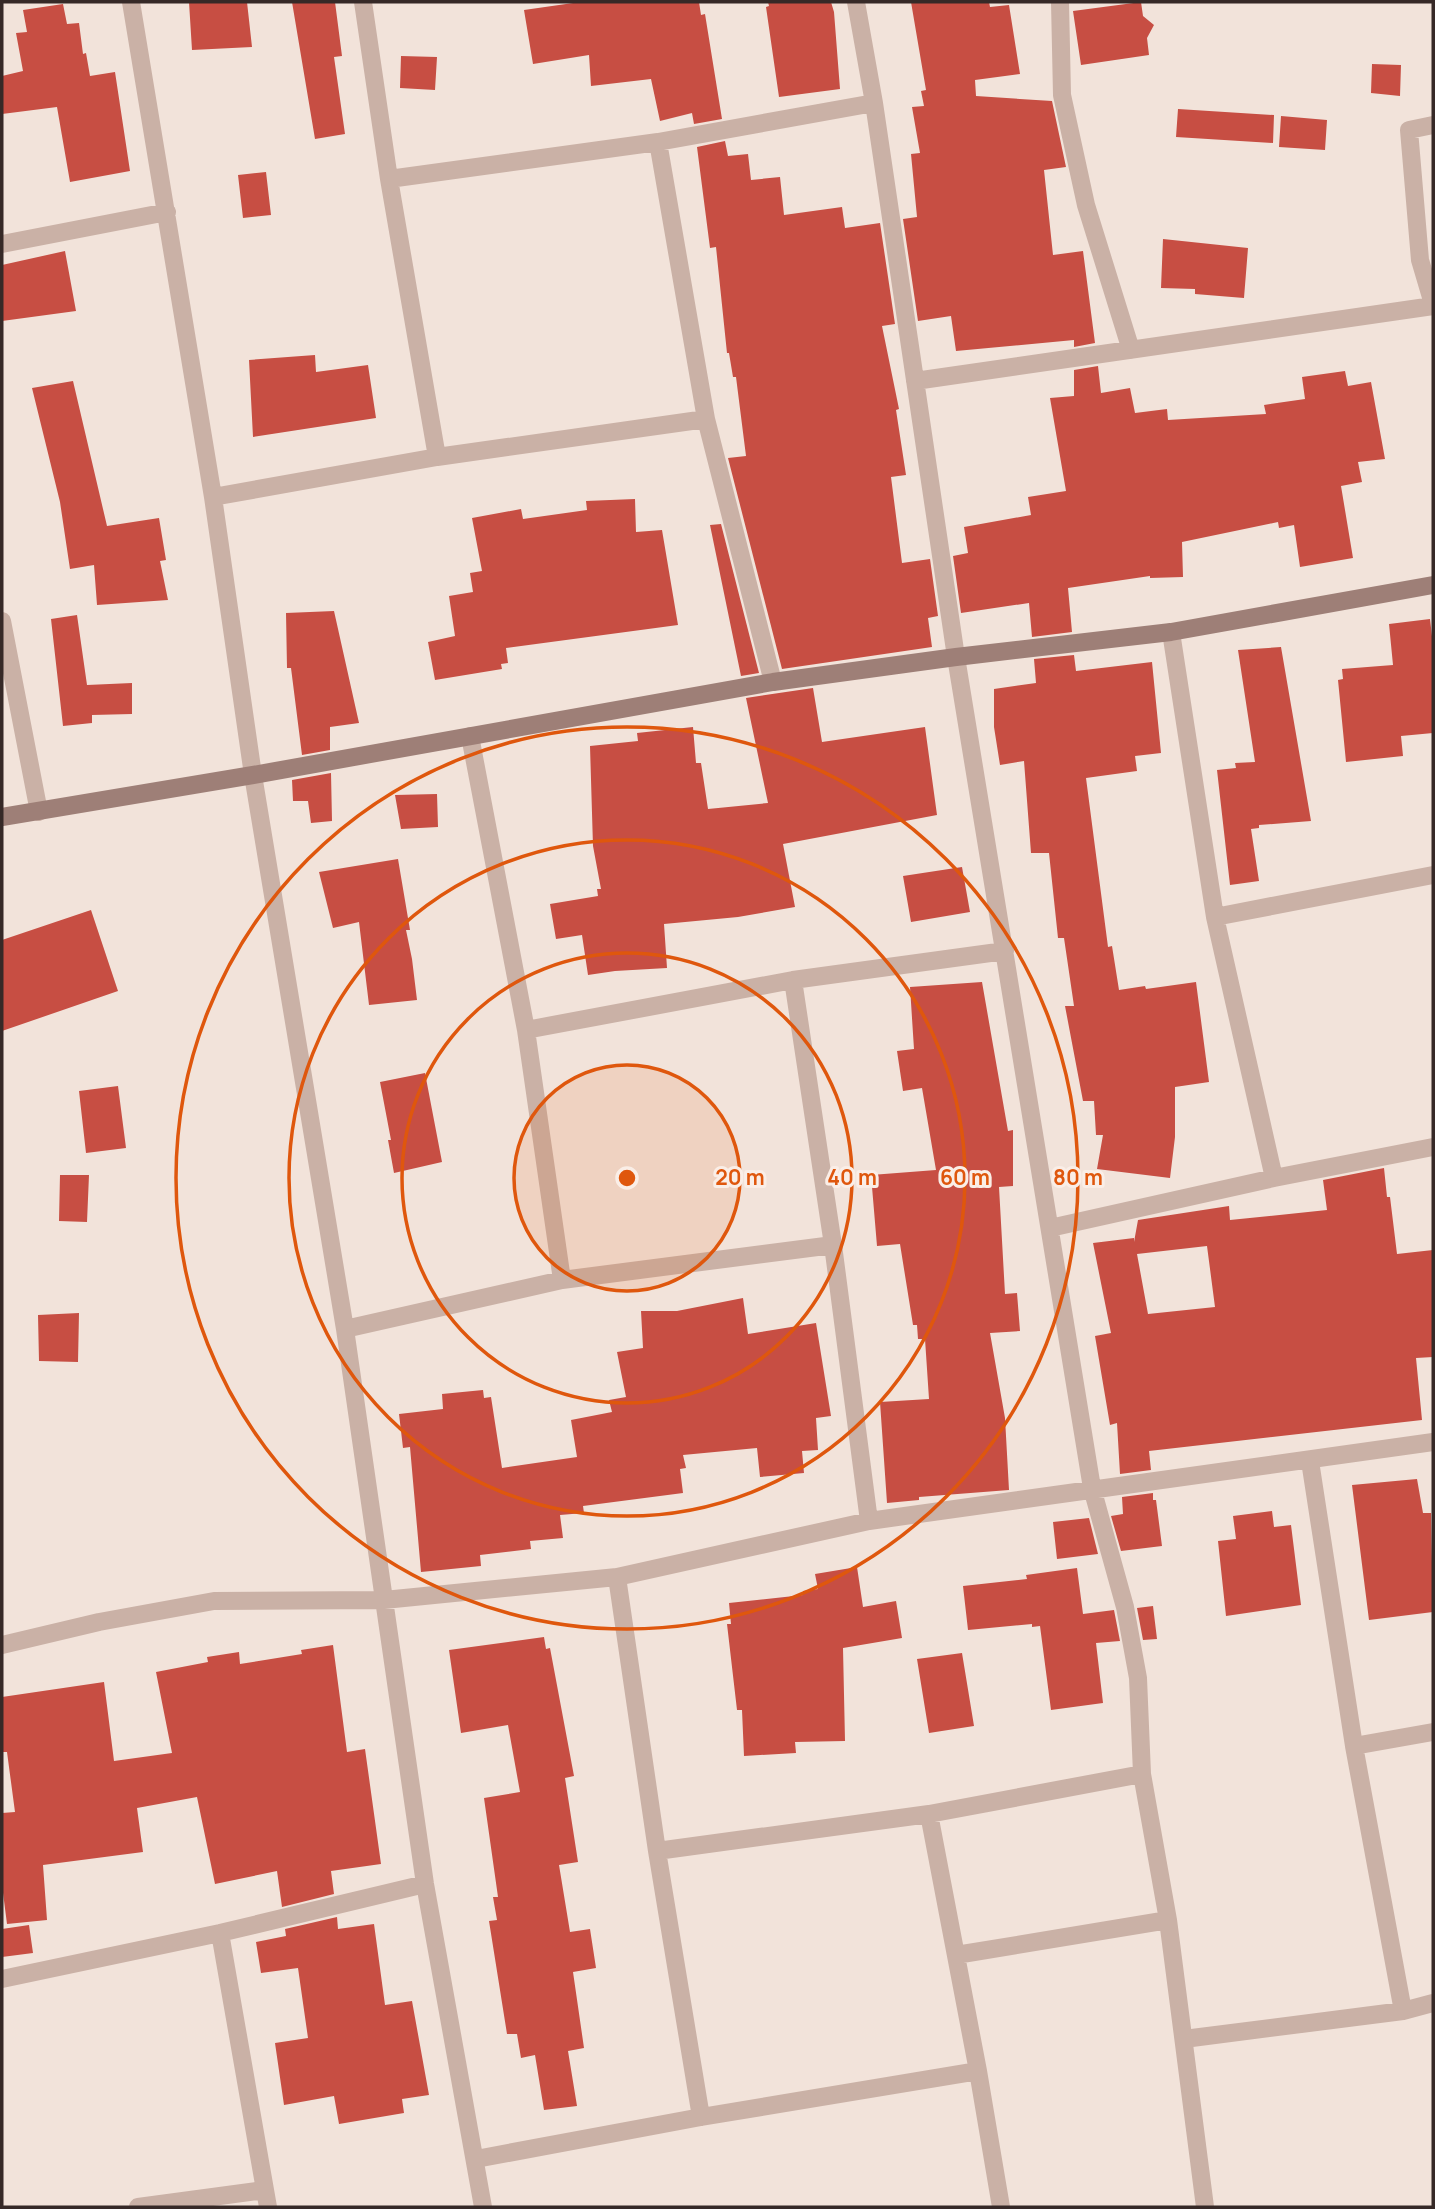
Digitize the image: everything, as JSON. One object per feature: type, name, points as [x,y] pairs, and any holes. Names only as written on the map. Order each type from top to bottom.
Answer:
[{"type":"street","points":[[131,2],[213,497],[253,775],[345,1329],[425,1884],[483,2207]]},
{"type":"street","points":[[363,2],[389,178],[437,457]]},
{"type":"street","points":[[856,2],[874,103],[956,657],[1092,1488],[1125,1607],[1138,1678],[1142,1774],[1168,1920],[1205,2207]]},
{"type":"street","points":[[1060,2],[1062,95],[1086,205],[1131,350]]},
{"type":"street","points":[[389,178],[658,142],[874,103]]},
{"type":"street","points":[[915,381],[1433,305],[1420,260],[1409,130],[1433,125]]},
{"type":"street","points":[[658,142],[706,419],[773,682]]},
{"type":"street","points":[[2,244],[167,212]]},
{"type":"street","points":[[213,497],[437,457],[706,419]]},
{"type":"street","points":[[2,817],[773,682],[1171,632],[1433,585]]},
{"type":"street","points":[[2,621],[39,812]]},
{"type":"street","points":[[1171,632],[1215,917],[1275,1178]]},
{"type":"street","points":[[470,736],[526,1030],[562,1280]]},
{"type":"street","points":[[1215,917],[1433,875]]},
{"type":"street","points":[[526,1030],[793,980],[1005,951]]},
{"type":"street","points":[[793,980],[869,1521]]},
{"type":"street","points":[[1050,1228],[1275,1178],[1433,1147]]},
{"type":"street","points":[[345,1329],[562,1280],[832,1245]]},
{"type":"street","points":[[2,1645],[99,1622],[214,1601],[384,1600],[617,1577],[869,1521],[1433,1442]]},
{"type":"street","points":[[1310,1461],[1354,1746],[1403,2011]]},
{"type":"street","points":[[617,1577],[657,1851],[701,2117]]},
{"type":"street","points":[[1354,1746],[1433,1732]]},
{"type":"street","points":[[657,1851],[929,1814],[1142,1774]]},
{"type":"street","points":[[929,1814],[1001,2207]]},
{"type":"street","points":[[2,1979],[220,1933],[425,1884]]},
{"type":"street","points":[[956,1955],[1168,1920]]},
{"type":"street","points":[[138,2207],[266,2198],[220,1933]]},
{"type":"street","points":[[1184,2039],[1403,2011],[1433,2003]]},
{"type":"street","points":[[476,2159],[701,2117],[978,2071]]},
{"type":"building","points":[[189,2],[247,2],[252,47],[192,50]]},
{"type":"building","points":[[292,2],[335,2],[342,56],[334,57],[345,134],[315,139]]},
{"type":"building","points":[[580,2],[699,2],[701,15],[705,14],[722,119],[694,124],[692,113],[660,121],[651,79],[591,86],[589,55],[533,64],[524,10]]},
{"type":"building","points":[[768,2],[831,2],[840,89],[779,97],[766,7],[769,6]]},
{"type":"building","points":[[911,2],[989,2],[990,7],[1009,5],[1020,74],[975,80],[976,96],[1052,101],[1066,167],[1044,170],[1053,255],[1083,251],[1095,343],[1074,347],[1074,340],[956,351],[951,316],[918,321],[903,219],[917,217],[911,154],[920,153],[912,107],[924,106],[921,91],[926,90]]},
{"type":"building","points":[[1141,2],[1143,16],[1154,25],[1147,38],[1149,55],[1081,65],[1073,11]]},
{"type":"building","points":[[63,4],[67,24],[79,23],[83,54],[86,53],[90,76],[115,72],[130,171],[70,182],[57,107],[2,114],[2,76],[23,71],[16,33],[27,32],[23,10]]},
{"type":"building","points":[[401,56],[437,57],[435,90],[400,88]]},
{"type":"building","points":[[1372,64],[1401,65],[1400,96],[1371,93]]},
{"type":"building","points":[[1178,109],[1274,115],[1273,143],[1176,137]]},
{"type":"building","points":[[1281,116],[1327,120],[1325,150],[1279,147]]},
{"type":"building","points":[[725,141],[728,156],[748,154],[751,180],[780,177],[784,215],[842,207],[845,228],[880,223],[895,324],[882,326],[899,409],[896,410],[906,475],[891,477],[902,563],[930,559],[938,616],[928,618],[932,647],[782,669],[728,458],[746,456],[736,377],[733,377],[727,353],[716,247],[710,248],[697,147]]},
{"type":"building","points":[[266,172],[271,215],[243,218],[238,175]]},
{"type":"building","points":[[1163,239],[1248,248],[1244,298],[1195,294],[1195,289],[1161,288]]},
{"type":"building","points":[[65,251],[76,311],[2,321],[2,265]]},
{"type":"building","points":[[315,355],[316,372],[368,365],[376,418],[253,437],[249,360]]},
{"type":"building","points":[[1098,366],[1101,393],[1130,388],[1135,413],[1167,409],[1168,420],[1266,414],[1264,405],[1305,399],[1302,377],[1345,371],[1348,386],[1371,382],[1385,459],[1358,462],[1362,482],[1341,486],[1353,558],[1300,567],[1294,525],[1279,528],[1278,522],[1182,542],[1183,577],[1150,576],[1068,588],[1072,632],[1032,637],[1029,603],[961,613],[953,556],[968,553],[964,527],[1031,515],[1028,497],[1066,491],[1050,398],[1074,396],[1074,370]]},
{"type":"building","points":[[73,381],[107,526],[159,518],[166,560],[160,561],[168,600],[97,605],[94,565],[70,569],[60,502],[32,388]]},
{"type":"building","points":[[635,499],[636,532],[662,530],[678,625],[506,648],[508,663],[501,664],[502,669],[435,680],[428,642],[455,636],[449,596],[473,592],[470,573],[482,571],[472,518],[521,509],[523,519],[587,510],[586,501]]},
{"type":"building","points":[[721,524],[759,673],[741,676],[710,525]]},
{"type":"building","points":[[334,611],[359,723],[330,727],[330,750],[302,755],[291,668],[287,668],[286,613]]},
{"type":"building","points":[[77,615],[87,685],[132,683],[132,714],[92,715],[92,723],[63,726],[51,619]]},
{"type":"building","points":[[1430,619],[1433,645],[1433,733],[1401,736],[1403,756],[1346,762],[1338,680],[1343,679],[1342,669],[1393,665],[1389,624]]},
{"type":"building","points":[[1281,647],[1311,821],[1259,825],[1259,828],[1251,829],[1259,881],[1230,885],[1217,770],[1236,768],[1235,763],[1255,762],[1238,650]]},
{"type":"building","points":[[1074,655],[1076,671],[1152,662],[1161,753],[1135,756],[1137,771],[1086,778],[1108,947],[1112,946],[1119,990],[1196,982],[1209,1082],[1175,1087],[1175,1137],[1170,1178],[1097,1169],[1103,1135],[1096,1135],[1094,1101],[1083,1101],[1065,1006],[1074,1006],[1064,938],[1058,938],[1049,853],[1031,853],[1024,761],[1000,765],[994,727],[994,689],[1036,683],[1034,659]]},
{"type":"building","points":[[813,688],[822,742],[925,727],[937,815],[783,844],[795,907],[738,917],[664,924],[667,968],[588,975],[582,935],[556,939],[550,904],[598,896],[597,889],[601,889],[593,846],[590,746],[638,741],[637,733],[693,727],[696,763],[701,763],[708,809],[768,803],[746,698]]},
{"type":"building","points":[[331,773],[332,821],[311,823],[308,801],[293,801],[292,780]]},
{"type":"building","points":[[437,794],[438,827],[401,829],[395,795]]},
{"type":"building","points":[[398,859],[410,930],[406,930],[417,1000],[369,1005],[359,922],[333,928],[319,872]]},
{"type":"building","points":[[962,867],[970,912],[911,922],[903,876]]},
{"type":"building","points":[[91,910],[118,991],[2,1031],[2,940]]},
{"type":"building","points":[[982,982],[1008,1131],[1013,1130],[1013,1186],[999,1187],[1005,1294],[1017,1293],[1020,1331],[990,1333],[1005,1418],[1009,1490],[919,1497],[919,1500],[887,1503],[880,1402],[929,1399],[925,1339],[918,1339],[917,1325],[913,1325],[900,1244],[877,1246],[871,1175],[936,1170],[922,1088],[903,1091],[897,1051],[914,1049],[910,987]]},
{"type":"building","points":[[425,1073],[442,1162],[394,1173],[380,1082]]},
{"type":"building","points":[[118,1086],[126,1148],[86,1153],[79,1091]]},
{"type":"building","points":[[1384,1168],[1397,1254],[1433,1250],[1433,1357],[1416,1358],[1422,1420],[1149,1451],[1151,1470],[1120,1474],[1117,1423],[1110,1425],[1095,1336],[1111,1333],[1093,1243],[1134,1238],[1134,1242],[1138,1220],[1229,1206],[1230,1220],[1327,1210],[1323,1180]],"holes":[[[1207,1246],[1215,1307],[1148,1314],[1137,1254]]]},
{"type":"building","points":[[60,1175],[89,1175],[87,1222],[59,1221]]},
{"type":"building","points":[[743,1298],[748,1334],[816,1323],[831,1416],[816,1418],[818,1450],[802,1451],[804,1473],[760,1477],[757,1448],[683,1455],[686,1468],[680,1469],[683,1493],[583,1506],[584,1513],[560,1515],[563,1538],[530,1541],[531,1549],[480,1555],[481,1566],[421,1572],[410,1447],[403,1448],[399,1414],[443,1409],[442,1394],[483,1390],[484,1398],[491,1397],[502,1468],[577,1457],[571,1420],[612,1412],[609,1400],[626,1397],[617,1352],[643,1348],[641,1311],[677,1311]]},
{"type":"building","points":[[79,1313],[78,1362],[39,1361],[38,1315]]},
{"type":"building","points":[[1417,1479],[1423,1513],[1431,1513],[1433,1612],[1369,1620],[1352,1485]]},
{"type":"building","points":[[1153,1493],[1162,1546],[1121,1551],[1111,1516],[1123,1514],[1122,1497]]},
{"type":"building","points":[[1272,1511],[1274,1527],[1291,1525],[1301,1605],[1226,1616],[1218,1541],[1236,1539],[1233,1516]]},
{"type":"building","points":[[1089,1518],[1098,1554],[1057,1559],[1053,1522]]},
{"type":"building","points":[[857,1567],[863,1607],[896,1601],[902,1638],[843,1648],[845,1741],[795,1742],[796,1753],[744,1756],[742,1710],[737,1710],[727,1624],[731,1624],[729,1603],[803,1595],[803,1591],[818,1589],[815,1574]]},
{"type":"building","points":[[1077,1568],[1083,1614],[1114,1610],[1120,1641],[1096,1643],[1103,1703],[1051,1710],[1040,1626],[1032,1627],[1032,1624],[968,1630],[963,1586],[1027,1579],[1026,1575]]},
{"type":"building","points":[[1153,1606],[1157,1639],[1143,1640],[1137,1608]]},
{"type":"building","points":[[544,1637],[546,1649],[550,1648],[574,1776],[565,1778],[578,1862],[559,1865],[570,1932],[590,1929],[596,1968],[573,1972],[584,2048],[568,2051],[577,2106],[544,2110],[535,2055],[521,2058],[517,2034],[507,2034],[489,1921],[497,1920],[493,1897],[498,1897],[484,1798],[520,1792],[508,1725],[461,1733],[449,1650]]},
{"type":"building","points":[[333,1645],[347,1752],[365,1749],[381,1864],[331,1871],[334,1894],[282,1907],[277,1871],[215,1884],[197,1797],[137,1808],[143,1852],[43,1865],[47,1920],[7,1924],[2,1885],[2,1813],[15,1812],[7,1752],[2,1752],[2,1697],[104,1682],[114,1761],[172,1753],[156,1672],[208,1662],[207,1657],[239,1652],[240,1664],[302,1654],[301,1650]]},
{"type":"building","points":[[962,1653],[974,1726],[929,1733],[917,1659]]},
{"type":"building","points":[[337,1917],[338,1929],[374,1924],[385,2005],[412,2001],[429,2095],[402,2099],[404,2113],[339,2124],[334,2096],[284,2105],[275,2043],[308,2038],[298,1968],[261,1973],[256,1942],[286,1936],[285,1929]]},
{"type":"building","points":[[29,1925],[33,1953],[2,1957],[2,1929]]}]
